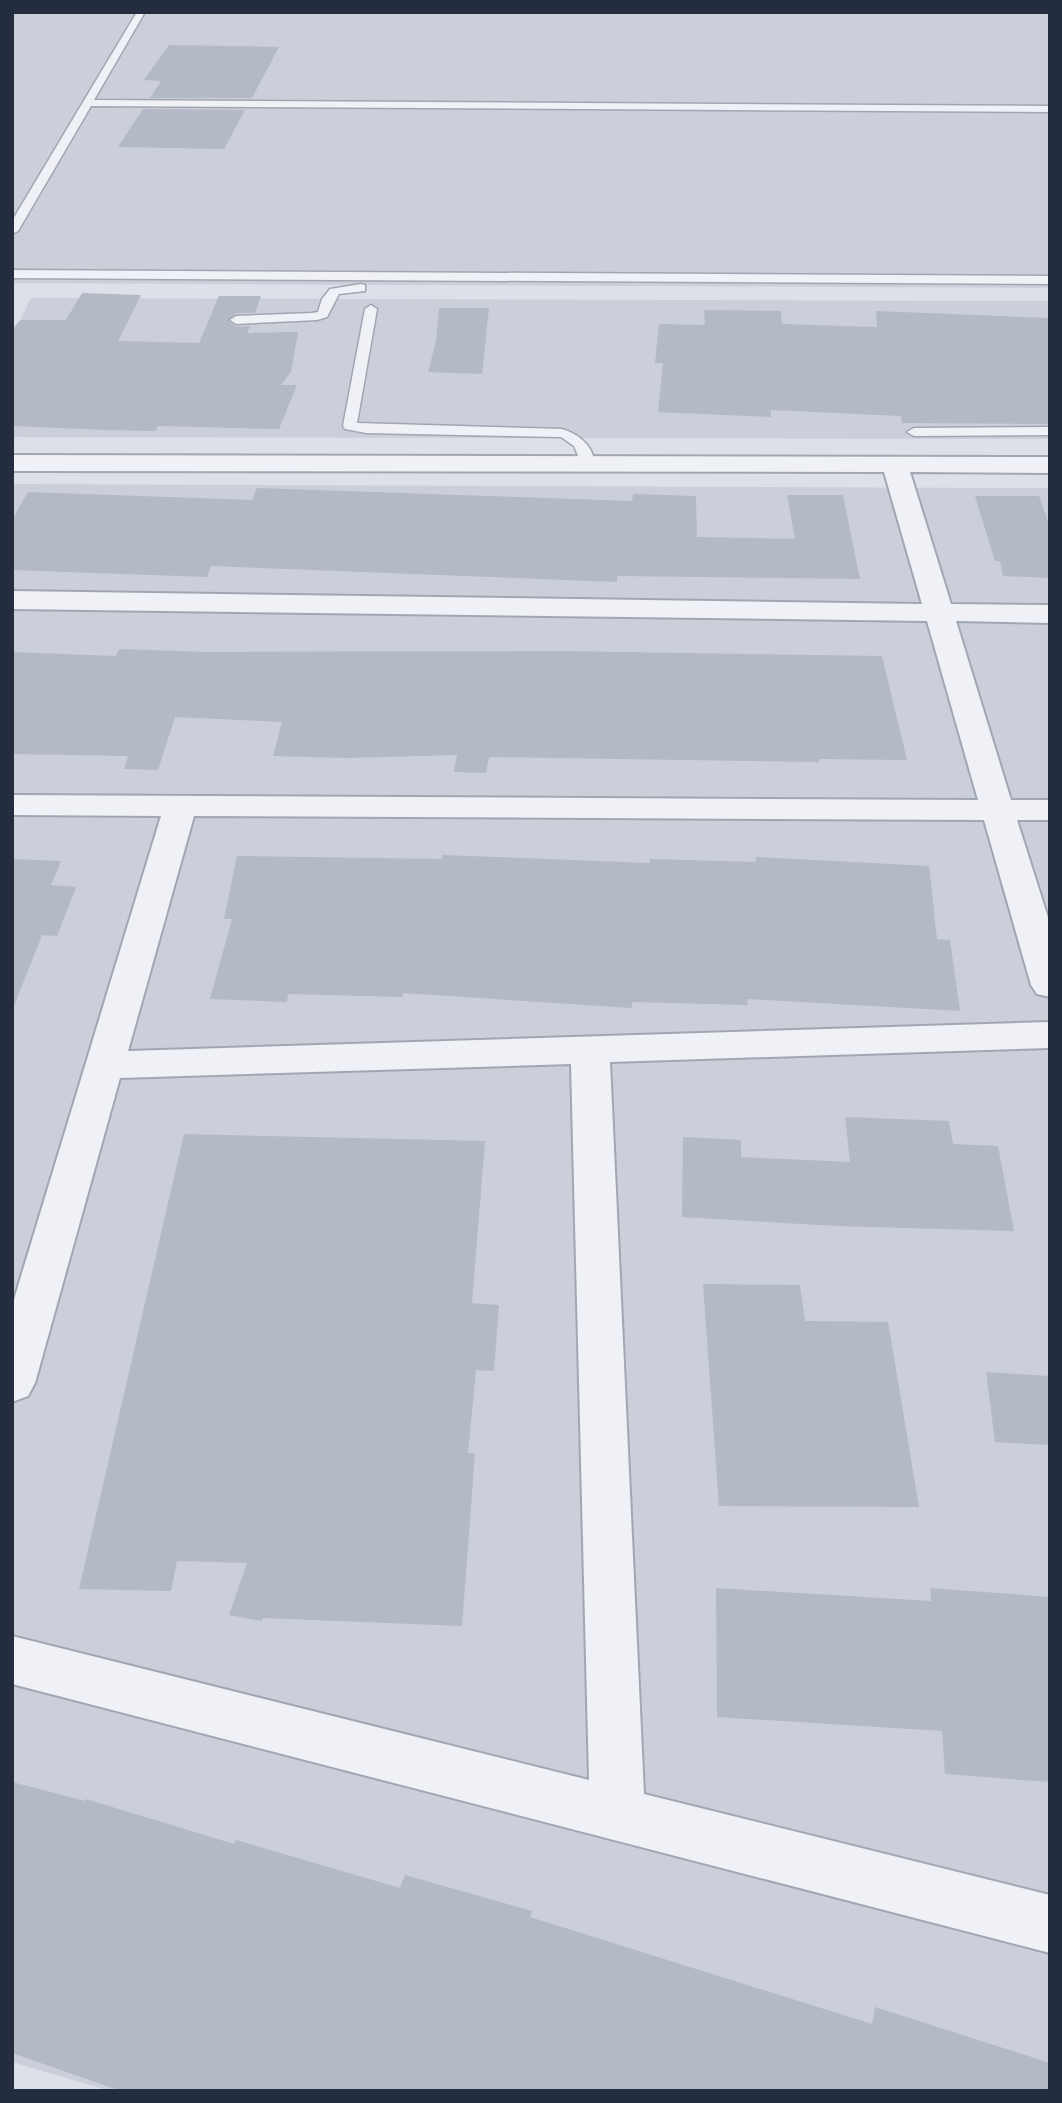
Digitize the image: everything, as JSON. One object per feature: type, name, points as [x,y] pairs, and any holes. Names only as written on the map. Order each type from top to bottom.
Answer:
[{"type":"street","points":[[12,463],[1050,465]]},
{"type":"street","points":[[895,466],[1050,985]]},
{"type":"street","points":[[12,600],[1050,614]]},
{"type":"street","points":[[12,805],[1050,810]]},
{"type":"street","points":[[12,1383],[180,806]]},
{"type":"street","points":[[105,1065],[1050,1035]]},
{"type":"street","points":[[590,1049],[617,1814]]},
{"type":"street","points":[[12,1660],[1050,1924]]},
{"type":"lane","points":[[12,231],[141,12]]},
{"type":"lane","points":[[88,103],[1050,109]]},
{"type":"lane","points":[[12,274],[1050,280]]},
{"type":"lane","points":[[236,320],[313,317],[323,314],[328,296],[334,290],[345,288],[1050,292]]},
{"type":"lane","points":[[371,309],[350,426],[366,429],[562,433],[571,436],[583,446],[588,465]]},
{"type":"lane","points":[[914,432],[1050,432]]},
{"type":"shaded area","points":[[12,12],[1050,12],[1050,288],[12,283]]},
{"type":"shaded area","points":[[31,298],[1050,301],[1050,439],[12,437],[12,337]]},
{"type":"shaded area","points":[[12,484],[1050,488],[1050,2091],[110,2091],[12,2062]]},
{"type":"building","points":[[169,45],[279,47],[252,98],[150,98],[161,81],[144,80]]},
{"type":"building","points":[[143,109],[245,110],[224,149],[118,147]]},
{"type":"building","points":[[82,293],[141,295],[118,341],[199,343],[219,296],[261,296],[255,313],[236,313],[228,321],[236,327],[250,326],[247,333],[298,332],[291,372],[281,385],[297,385],[279,429],[158,426],[156,431],[12,426],[12,330],[20,320],[66,320]]},
{"type":"building","points":[[439,308],[489,308],[482,374],[428,372],[436,341]]},
{"type":"building","points":[[704,310],[781,311],[782,324],[877,327],[876,311],[1050,318],[1050,424],[902,423],[901,416],[771,410],[771,417],[658,412],[663,363],[655,363],[659,324],[705,325]]},
{"type":"building","points":[[257,488],[632,501],[633,494],[696,496],[697,537],[795,539],[787,495],[843,495],[860,579],[617,576],[617,582],[211,566],[207,577],[12,570],[12,520],[28,492],[252,500]]},
{"type":"building","points":[[975,496],[1039,496],[1050,527],[1050,578],[1003,576],[1000,561],[995,561]]},
{"type":"building","points":[[119,649],[205,652],[557,651],[882,656],[907,760],[819,759],[819,762],[489,757],[486,773],[454,772],[457,755],[347,758],[273,756],[282,722],[175,717],[158,770],[124,769],[128,756],[12,754],[12,652],[116,656]]},
{"type":"building","points":[[442,855],[650,863],[650,859],[756,862],[756,857],[929,866],[937,939],[950,940],[960,1011],[747,999],[748,1005],[632,1002],[632,1008],[403,993],[403,997],[288,994],[287,1002],[210,999],[232,919],[224,919],[237,856],[442,859]]},
{"type":"building","points":[[12,859],[61,861],[51,885],[76,887],[57,936],[42,935],[14,1006]]},
{"type":"building","points":[[845,1117],[949,1121],[953,1144],[998,1146],[1014,1231],[836,1226],[682,1217],[683,1137],[741,1140],[741,1157],[850,1162]]},
{"type":"building","points":[[184,1134],[485,1141],[472,1303],[499,1305],[494,1371],[476,1370],[468,1453],[475,1453],[462,1626],[263,1618],[262,1621],[229,1615],[247,1563],[177,1561],[171,1591],[79,1589]]},
{"type":"building","points":[[703,1284],[800,1285],[805,1321],[888,1322],[919,1507],[719,1506]]},
{"type":"building","points":[[986,1372],[1050,1376],[1050,1445],[995,1442]]},
{"type":"building","points":[[716,1588],[931,1601],[930,1588],[1050,1597],[1050,1782],[945,1774],[942,1731],[717,1717]]},
{"type":"building","points":[[12,1782],[85,1801],[86,1799],[234,1844],[236,1840],[400,1888],[405,1875],[532,1911],[530,1917],[872,2024],[875,2007],[1050,2063],[1050,2091],[121,2091],[12,2053]]}]
